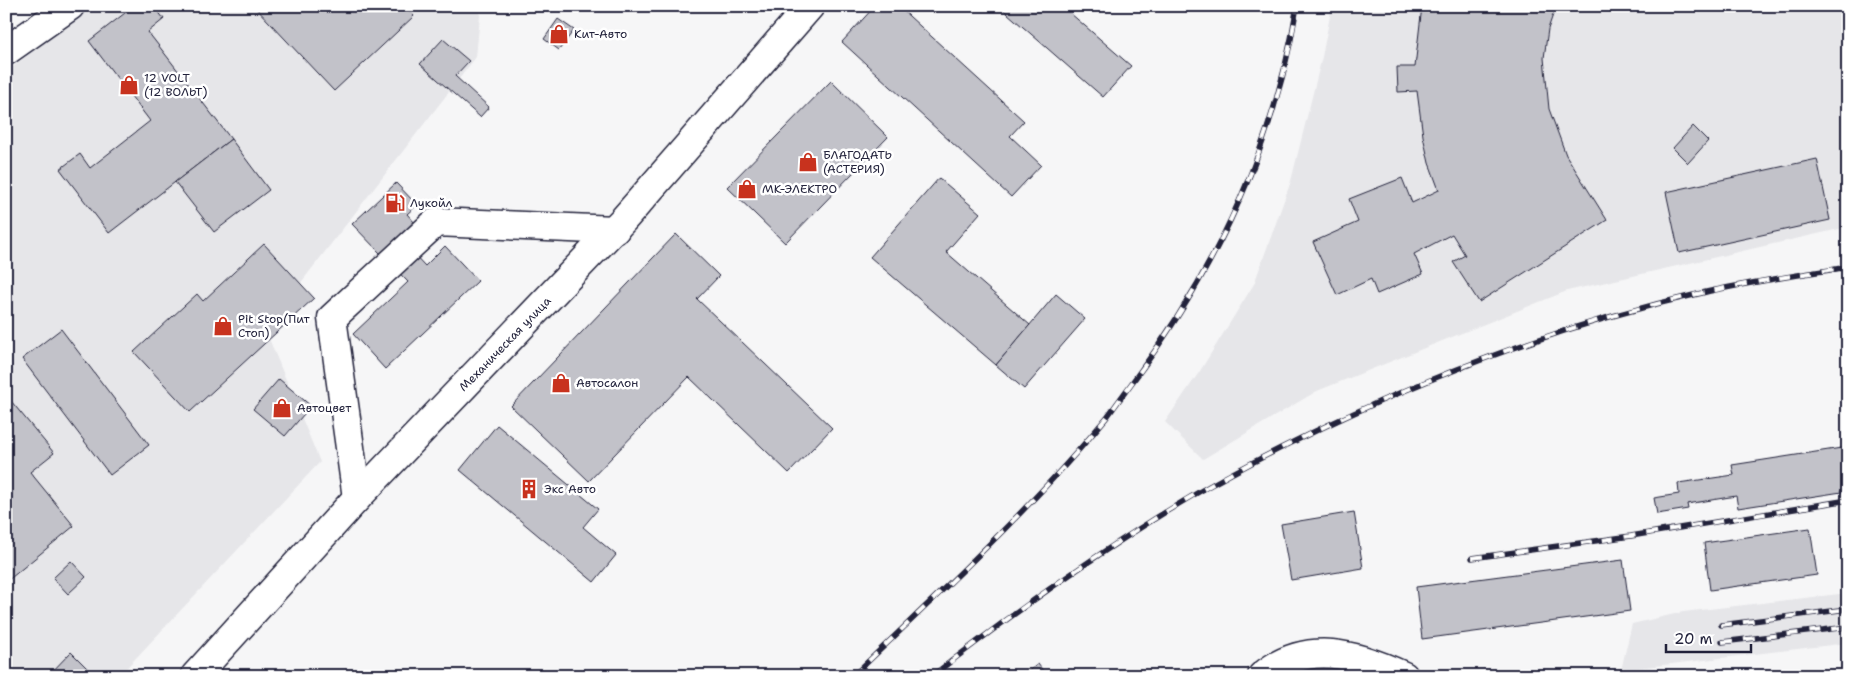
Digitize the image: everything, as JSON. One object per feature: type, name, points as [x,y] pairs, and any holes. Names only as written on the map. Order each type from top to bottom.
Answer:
[{"type":"main road","points":[[6,51],[70,6]]},
{"type":"main road","name":"Механическая улица","points":[[195,676],[357,498],[614,230],[810,6]]},
{"type":"main road","points":[[357,498],[332,318],[436,222],[614,230]]},
{"type":"main road","points":[[1262,676],[1282,662],[1305,656],[1334,654],[1360,658],[1404,676]]},
{"type":"shaded area","points":[[92,6],[481,6],[476,57],[265,329],[320,462],[119,676],[6,676],[6,72]]},
{"type":"shaded area","points":[[1332,6],[1848,6],[1848,227],[1567,291],[1317,391],[1203,459],[1165,422],[1200,371],[1254,284],[1291,181],[1322,57]]},
{"type":"shaded area","points":[[1848,593],[1848,643],[1621,670],[1632,624],[1683,612]]},
{"type":"building","points":[[134,6],[154,6],[164,19],[148,32],[231,139],[109,233],[60,169],[80,154],[90,168],[150,121],[89,41]]},
{"type":"building","points":[[254,6],[405,6],[414,16],[334,91]]},
{"type":"building","points":[[875,6],[898,6],[1024,121],[1010,136],[1041,165],[1011,197],[842,42]]},
{"type":"building","points":[[999,6],[1062,6],[1131,66],[1103,97]]},
{"type":"building","points":[[1422,6],[1556,6],[1548,29],[1544,58],[1549,109],[1566,155],[1607,220],[1479,302],[1453,262],[1465,255],[1452,234],[1414,254],[1423,274],[1377,294],[1371,279],[1337,295],[1313,242],[1358,222],[1349,199],[1402,178],[1412,203],[1439,190],[1429,163],[1423,136],[1417,91],[1398,92],[1397,67],[1415,67]]},
{"type":"building","name":"Кит-Авто","points":[[558,19],[574,30],[559,50],[544,39]]},
{"type":"building","points":[[443,39],[469,61],[455,76],[489,107],[480,117],[420,64]]},
{"type":"building","name":"БЛАГОДАТЬ (АСТЕРИЯ)","points":[[831,81],[888,137],[785,243],[727,187]]},
{"type":"building","points":[[1693,126],[1708,141],[1688,163],[1673,148]]},
{"type":"building","points":[[231,139],[269,190],[214,232],[175,182]]},
{"type":"building","points":[[1817,159],[1830,220],[1679,253],[1666,192]]},
{"type":"building","points":[[939,178],[980,213],[946,252],[1030,325],[996,365],[870,257]]},
{"type":"building","points":[[396,183],[417,205],[407,214],[415,223],[399,238],[425,266],[445,246],[478,281],[385,369],[353,334],[408,282],[352,224]]},
{"type":"building","points":[[676,234],[719,276],[697,299],[832,428],[789,473],[689,377],[589,481],[511,406]]},
{"type":"building","name":"Pit Stop(Пит Стоп)","points":[[264,244],[314,298],[190,412],[134,352],[197,294],[203,301]]},
{"type":"building","points":[[1056,294],[1085,319],[1024,389],[996,365]]},
{"type":"building","points":[[61,329],[149,445],[110,475],[22,359]]},
{"type":"building","name":"Автоцвет","points":[[279,379],[311,406],[285,436],[253,409]]},
{"type":"building","points":[[6,395],[54,453],[30,472],[74,526],[6,582]]},
{"type":"building","name":"Экс Авто","points":[[497,425],[598,509],[583,527],[616,555],[594,582],[460,470]]},
{"type":"building","points":[[1848,447],[1848,491],[1738,508],[1736,496],[1687,504],[1688,509],[1657,514],[1654,498],[1679,494],[1678,483],[1734,475],[1732,465]]},
{"type":"building","points":[[1354,512],[1363,568],[1291,580],[1281,524]]},
{"type":"building","points":[[1810,528],[1817,575],[1710,590],[1704,543]]},
{"type":"building","points":[[1623,560],[1630,611],[1422,639],[1416,587]]},
{"type":"building","points":[[71,561],[86,577],[68,594],[53,578]]},
{"type":"building","points":[[71,652],[95,676],[48,676]]},
{"type":"building","points":[[1038,664],[1047,676],[1022,676]]},
{"type":"railway","points":[[853,676],[984,550],[1047,485],[1107,417],[1161,341],[1215,252],[1257,157],[1274,108],[1287,58],[1297,6]]},
{"type":"railway","points":[[932,676],[1059,582],[1158,517],[1259,459],[1373,404],[1511,349],[1606,318],[1720,289],[1848,267]]},
{"type":"railway","points":[[1472,558],[1631,536],[1848,500]]},
{"type":"railway","points":[[1721,625],[1848,609]]},
{"type":"railway","points":[[1722,642],[1848,627]]},
{"type":"place","name":"Кит-Авто","points":[[559,34]]},
{"type":"place","name":"12 VOLT (12 ВОЛЬТ)","points":[[129,85]]},
{"type":"place","name":"БЛАГОДАТЬ (АСТЕРИЯ)","points":[[808,162]]},
{"type":"place","name":"МК-ЭЛЕКТРО","points":[[747,189]]},
{"type":"place","name":"Лукойл","points":[[395,203]]},
{"type":"place","name":"Pit Stop(Пит Стоп)","points":[[223,326]]},
{"type":"place","name":"Автосалон","points":[[561,383]]},
{"type":"place","name":"Автоцвет","points":[[282,408]]},
{"type":"place","name":"Экс Авто","points":[[529,489]]}]
